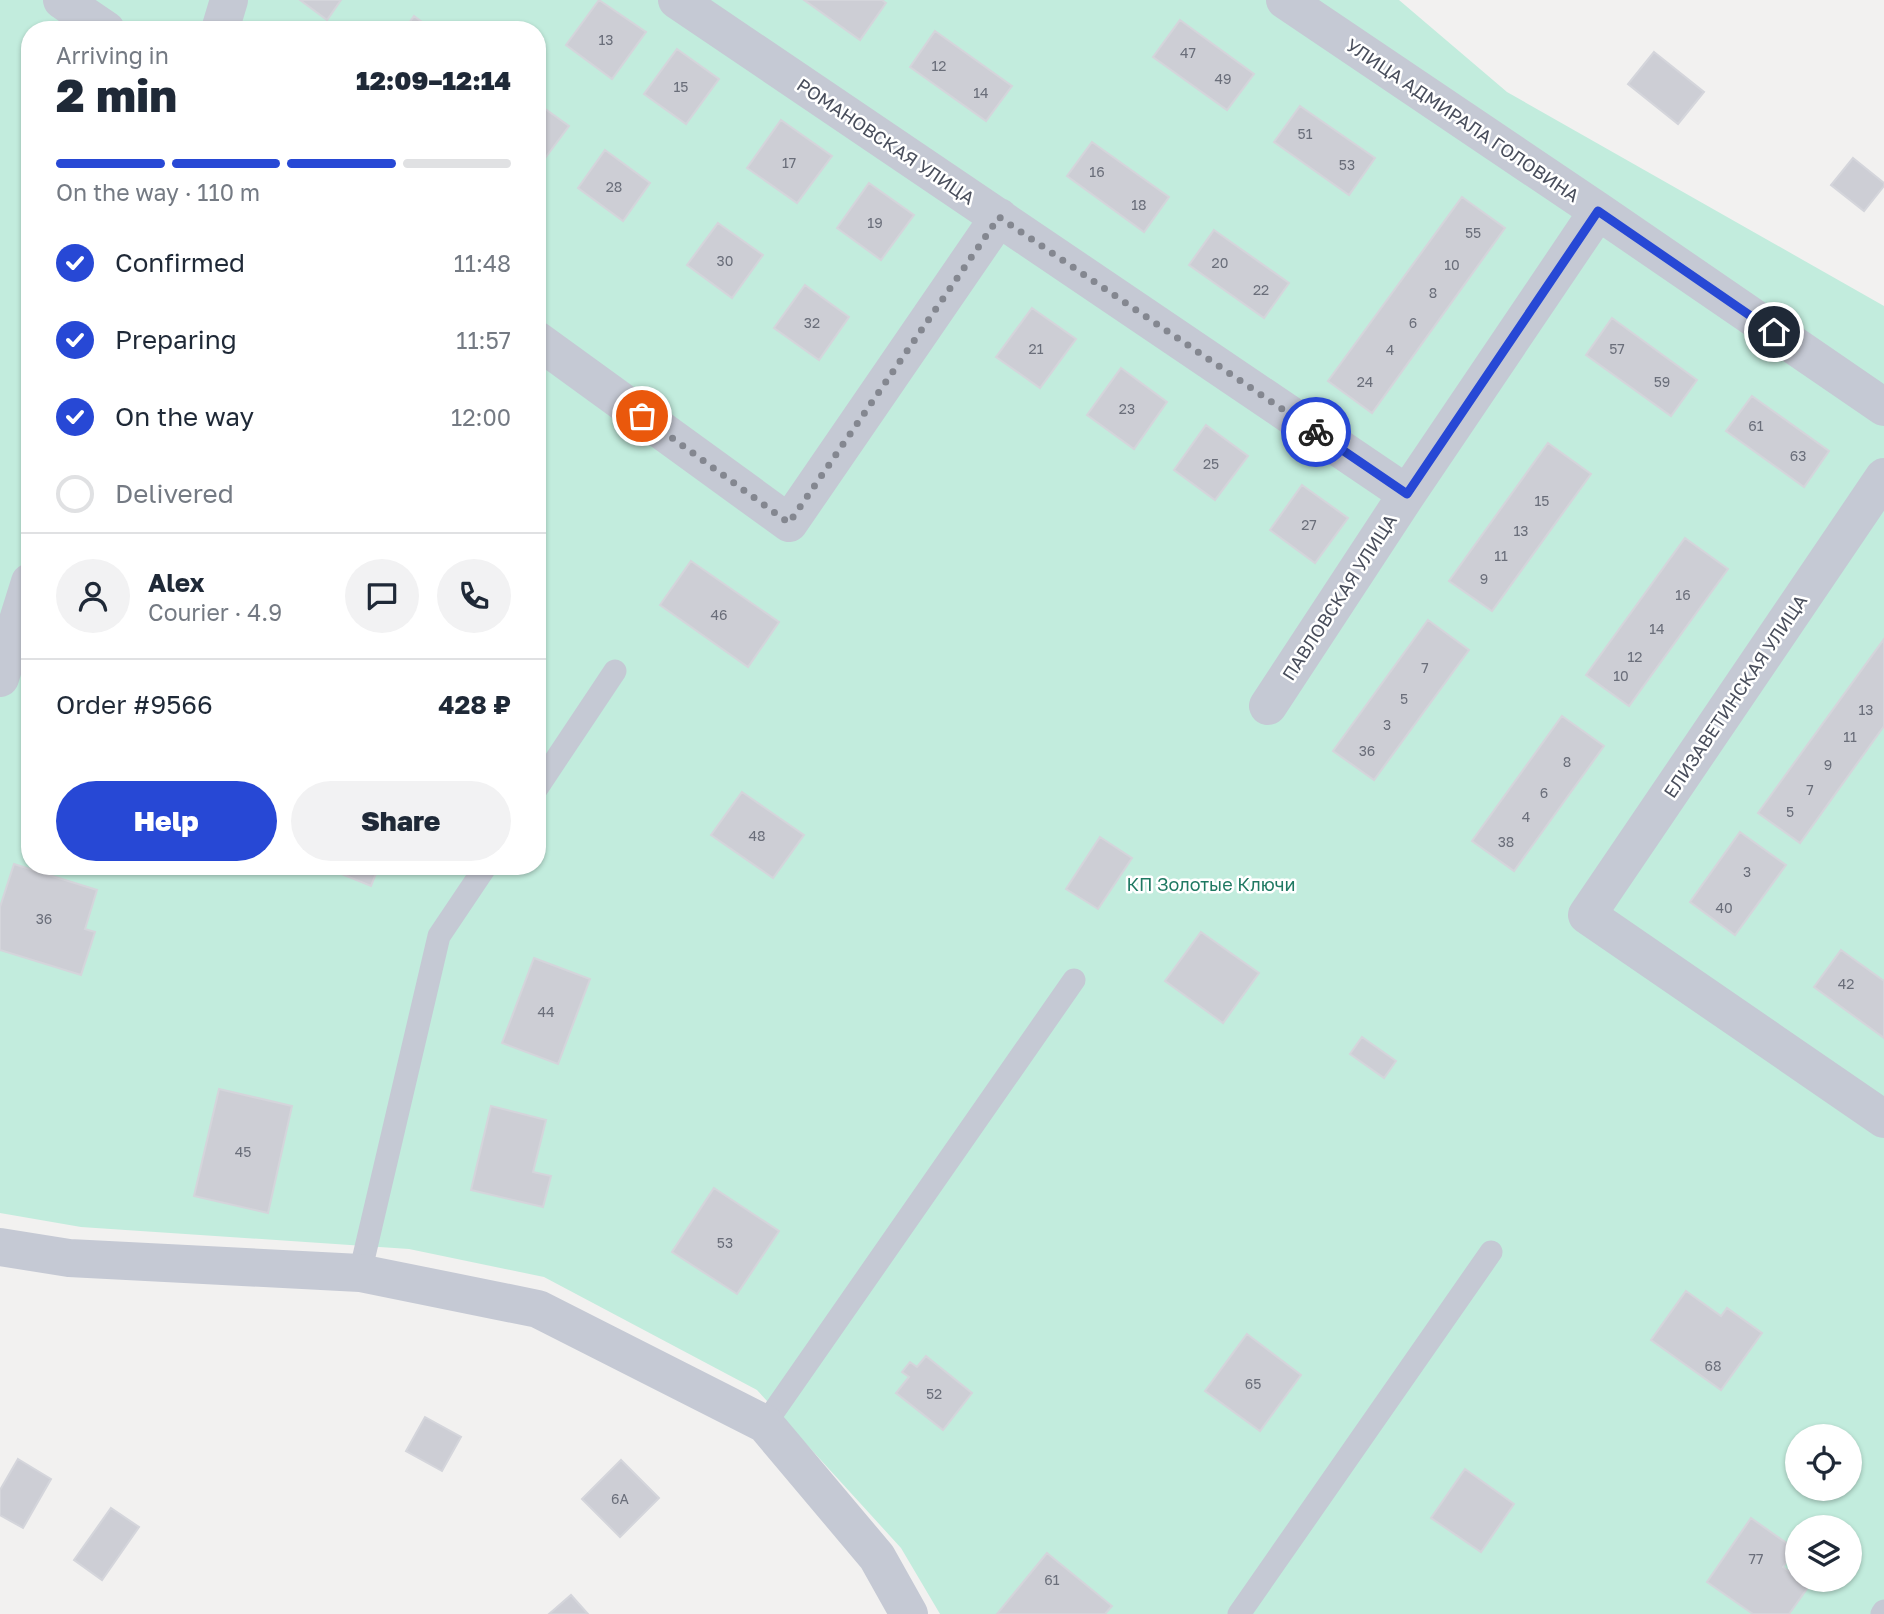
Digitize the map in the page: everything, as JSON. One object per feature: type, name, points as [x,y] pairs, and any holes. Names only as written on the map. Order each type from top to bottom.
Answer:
[{"type":"street","points":[[62,0],[93,21]]},
{"type":"street","points":[[223,21],[229,0]]},
{"type":"street","name":"РОМАНОВСКАЯ УЛИЦА","points":[[677,0],[1407,494]]},
{"type":"street","name":"УЛИЦА АДМИРАЛА ГОЛОВИНА","points":[[1285,0],[1884,407]]},
{"type":"street","name":"ПАВЛОВСКАЯ УЛИЦА","points":[[1268,706],[1598,211]]},
{"type":"street","points":[[546,347],[789,523],[999,217]]},
{"type":"street","name":"ЕЛИЗАВЕТИНСКАЯ УЛИЦА","points":[[1884,477],[1587,915],[1884,1119]]},
{"type":"street","points":[[0,678],[21,611]]},
{"type":"street","points":[[0,1247],[69,1258],[360,1273],[538,1309],[765,1424],[877,1557],[909,1614]]},
{"type":"lane","points":[[546,774],[615,671]]},
{"type":"lane","points":[[360,1273],[439,936],[480,875]]},
{"type":"lane","points":[[765,1424],[1074,980]]},
{"type":"lane","points":[[1238,1614],[1491,1252]]},
{"type":"green space","name":"КП Золотые Ключи","points":[[0,0],[1399,0],[1507,92],[1884,306],[1884,1614],[940,1614],[901,1548],[757,1390],[544,1277],[409,1249],[81,1227],[0,1213]]},
{"type":"building","points":[[300,0],[341,0],[327,20]]},
{"type":"building","points":[[599,0],[646,32],[612,79],[566,45]]},
{"type":"building","points":[[804,0],[882,0],[886,3],[860,40]]},
{"type":"building","points":[[1180,20],[1254,74],[1227,110],[1153,57]]},
{"type":"building","points":[[935,31],[1012,86],[986,121],[910,67]]},
{"type":"building","points":[[677,49],[719,79],[686,124],[644,94]]},
{"type":"building","points":[[1654,52],[1704,92],[1678,124],[1628,84]]},
{"type":"building","points":[[1300,106],[1375,158],[1349,195],[1274,142]]},
{"type":"building","points":[[546,109],[569,126],[546,157]]},
{"type":"building","points":[[781,120],[832,156],[797,203],[747,168]]},
{"type":"building","points":[[1092,142],[1169,197],[1144,232],[1067,176]]},
{"type":"building","points":[[605,150],[650,183],[623,221],[578,188]]},
{"type":"building","points":[[1853,158],[1884,183],[1864,211],[1831,185]]},
{"type":"building","points":[[869,183],[914,215],[881,260],[837,228]]},
{"type":"building","points":[[1462,197],[1505,228],[1372,413],[1328,381]]},
{"type":"building","points":[[718,223],[763,255],[732,298],[687,265]]},
{"type":"building","points":[[1214,230],[1289,283],[1264,318],[1189,265]]},
{"type":"building","points":[[805,285],[849,317],[819,360],[774,328]]},
{"type":"building","points":[[1032,308],[1076,339],[1040,388],[996,357]]},
{"type":"building","points":[[1612,318],[1697,380],[1671,416],[1586,355]]},
{"type":"building","points":[[1121,368],[1167,402],[1134,449],[1087,415]]},
{"type":"building","points":[[1752,396],[1829,451],[1804,487],[1726,431]]},
{"type":"building","points":[[1206,425],[1248,456],[1215,500],[1174,470]]},
{"type":"building","points":[[1548,443],[1591,474],[1492,611],[1449,581]]},
{"type":"building","points":[[1302,485],[1348,518],[1315,563],[1270,530]]},
{"type":"building","points":[[1685,538],[1728,569],[1629,706],[1586,675]]},
{"type":"building","points":[[691,561],[779,622],[748,667],[660,605]]},
{"type":"building","points":[[1428,620],[1469,650],[1374,780],[1333,751]]},
{"type":"building","points":[[1884,639],[1884,726],[1800,843],[1758,813]]},
{"type":"building","points":[[1562,716],[1604,746],[1514,871],[1472,841]]},
{"type":"building","points":[[742,792],[804,835],[773,878],[711,835]]},
{"type":"building","points":[[1740,832],[1786,865],[1735,935],[1690,902]]},
{"type":"building","points":[[1100,837],[1132,858],[1098,909],[1066,889]]},
{"type":"building","points":[[14,864],[21,866],[21,875],[49,875],[97,890],[85,929],[95,932],[81,975],[0,950],[0,907]]},
{"type":"building","points":[[344,875],[375,875],[371,886]]},
{"type":"building","points":[[1201,932],[1259,973],[1223,1023],[1165,981]]},
{"type":"building","points":[[1841,950],[1884,981],[1884,1038],[1814,987]]},
{"type":"building","points":[[534,958],[590,979],[558,1064],[502,1043]]},
{"type":"building","points":[[1362,1037],[1396,1061],[1384,1078],[1350,1054]]},
{"type":"building","points":[[219,1089],[292,1106],[268,1213],[194,1196]]},
{"type":"building","points":[[491,1106],[546,1120],[533,1172],[551,1176],[543,1207],[471,1190]]},
{"type":"building","points":[[714,1188],[779,1231],[737,1294],[672,1252]]},
{"type":"building","points":[[1686,1291],[1721,1316],[1727,1308],[1762,1333],[1721,1390],[1651,1340]]},
{"type":"building","points":[[1247,1334],[1301,1375],[1260,1431],[1205,1391]]},
{"type":"building","points":[[926,1356],[972,1393],[943,1430],[896,1393],[909,1377],[902,1372],[910,1362],[917,1367]]},
{"type":"building","points":[[425,1417],[461,1437],[442,1471],[406,1451]]},
{"type":"building","points":[[18,1459],[51,1479],[23,1528],[0,1515],[0,1490]]},
{"type":"building","points":[[621,1460],[659,1498],[620,1537],[582,1499]]},
{"type":"building","points":[[1465,1469],[1514,1504],[1481,1552],[1431,1518]]},
{"type":"building","points":[[111,1508],[139,1527],[102,1580],[74,1560]]},
{"type":"building","points":[[1751,1518],[1785,1542],[1785,1592],[1805,1592],[1789,1614],[1753,1614],[1707,1582]]},
{"type":"building","points":[[1047,1553],[1112,1606],[1105,1614],[997,1614]]},
{"type":"building","points":[[571,1595],[588,1614],[549,1614]]},
{"type":"way so far","points":[[642,416],[789,523],[999,217],[1316,432]]},
{"type":"route","points":[[1316,432],[1407,494],[1598,211],[1774,332]]}]
